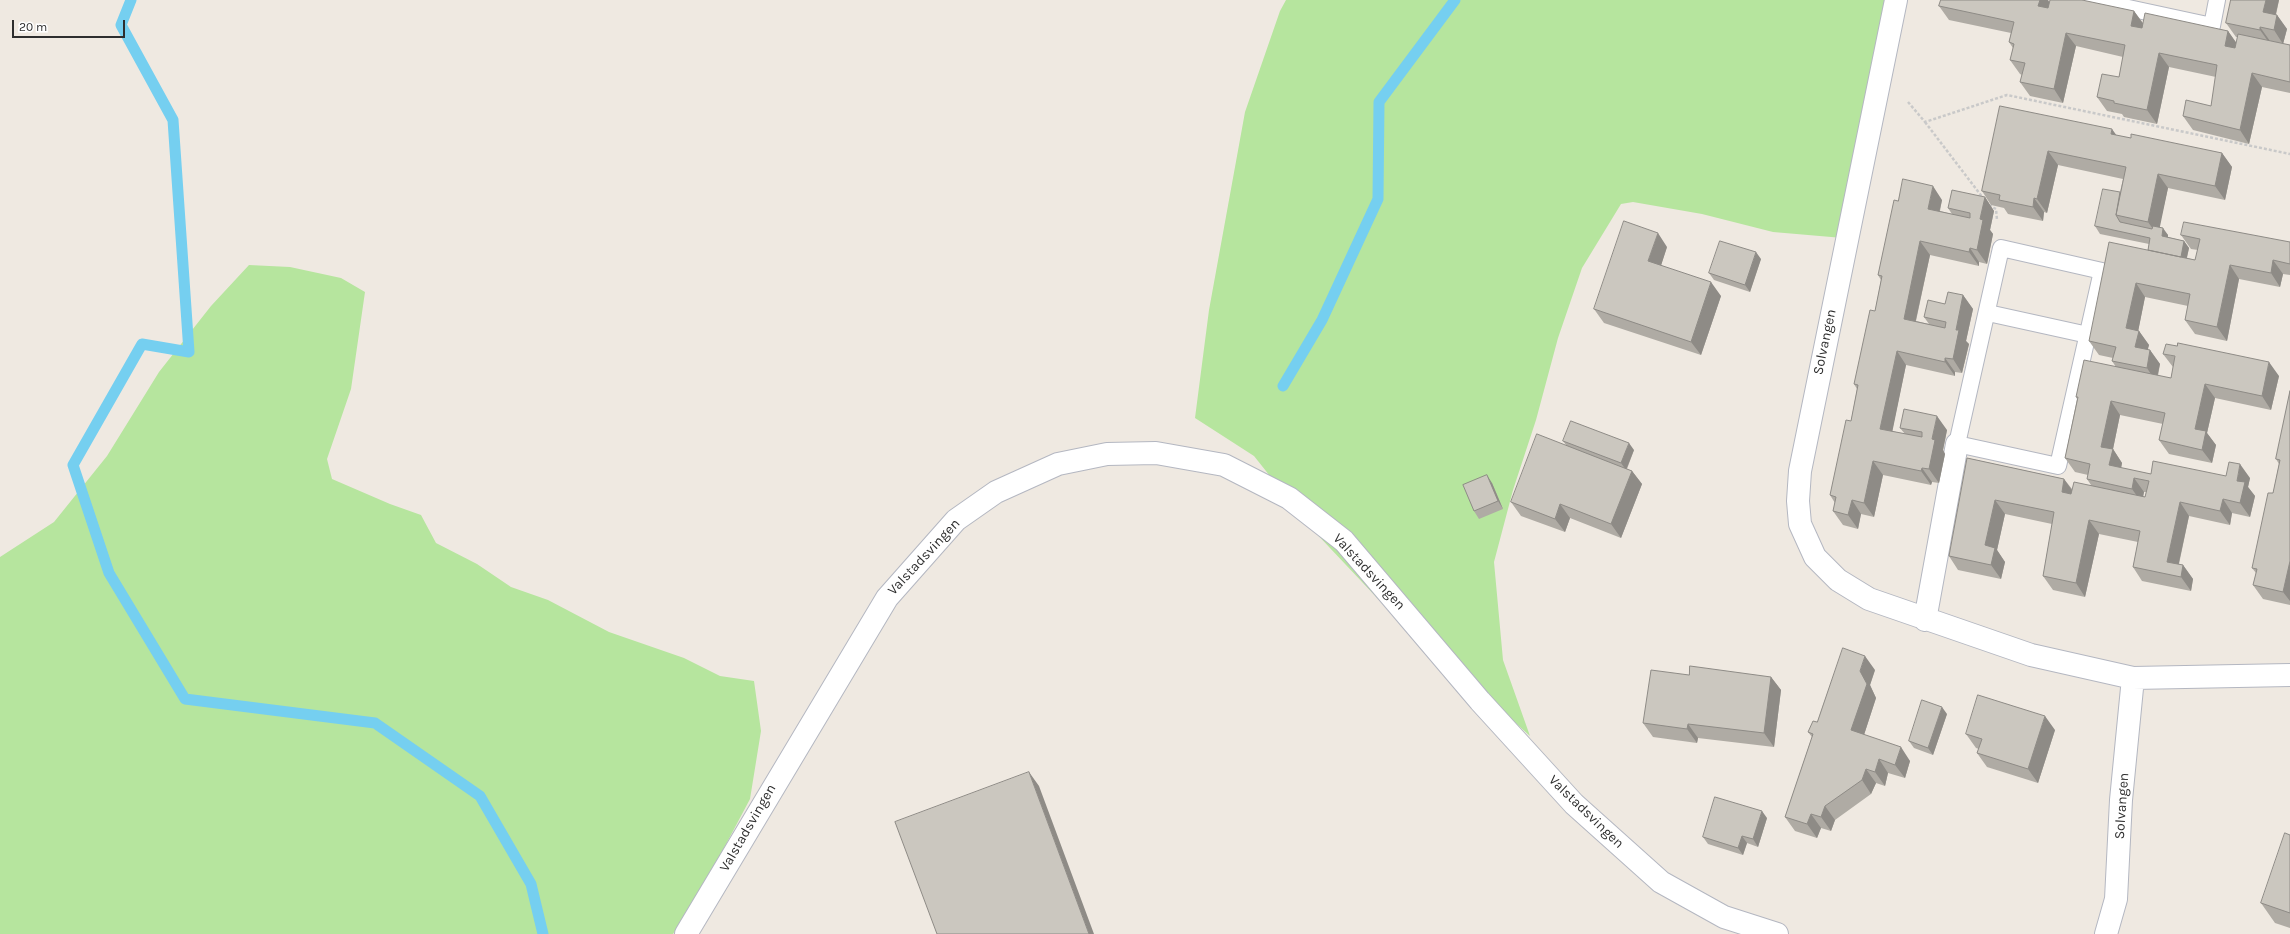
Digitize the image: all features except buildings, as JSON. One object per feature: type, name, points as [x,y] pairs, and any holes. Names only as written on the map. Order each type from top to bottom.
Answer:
[{"type":"street","name":"Solvangen","points":[[1896,0],[1820,364],[1800,471],[1798,501],[1800,524],[1815,557],[1838,580],[1868,598],[1925,620],[2031,655],[2133,678],[2290,675]]},
{"type":"street","points":[[1925,620],[1957,444]]},
{"type":"street","name":"Valstadsvingen","points":[[686,934],[886,598],[956,520],[996,492],[1058,464],[1107,454],[1156,453],[1224,465],[1289,498],[1344,541],[1480,701],[1574,804],[1661,882],[1724,917],[1777,934]]},
{"type":"street","name":"Solvangen","points":[[2106,934],[2116,899],[2121,800],[2133,678]]},
{"type":"lane","points":[[2091,0],[2212,26],[2217,0]]},
{"type":"lane","points":[[2001,248],[2102,271],[2058,466],[1957,444],[1988,313],[2001,248]]},
{"type":"lane","points":[[1988,313],[2088,335]]},
{"type":"path","points":[[1881,72],[1925,122],[1989,205],[1996,209],[2001,248]]},
{"type":"path","points":[[1925,122],[2007,95],[2290,154]]},
{"type":"green space","points":[[1286,0],[1899,0],[1843,238],[1773,232],[1702,214],[1633,202],[1621,204],[1582,268],[1558,338],[1536,420],[1513,490],[1494,562],[1503,660],[1530,736],[1379,600],[1313,530],[1254,456],[1195,418],[1209,310],[1245,112],[1280,11]]},
{"type":"green space","points":[[249,265],[290,267],[341,278],[365,292],[351,389],[327,459],[332,479],[390,504],[421,515],[436,543],[477,564],[511,587],[548,600],[609,632],[684,658],[720,676],[754,681],[761,731],[750,799],[715,865],[673,934],[0,934],[0,557],[54,522],[107,456],[159,372],[211,306]]},
{"type":"waterway","points":[[131,0],[121,25],[173,120],[189,352],[142,344],[73,465],[109,573],[185,699],[375,723],[480,796],[531,884],[543,934]]},
{"type":"waterway","points":[[1283,386],[1322,320],[1378,199],[1379,102],[1455,0]]}]
